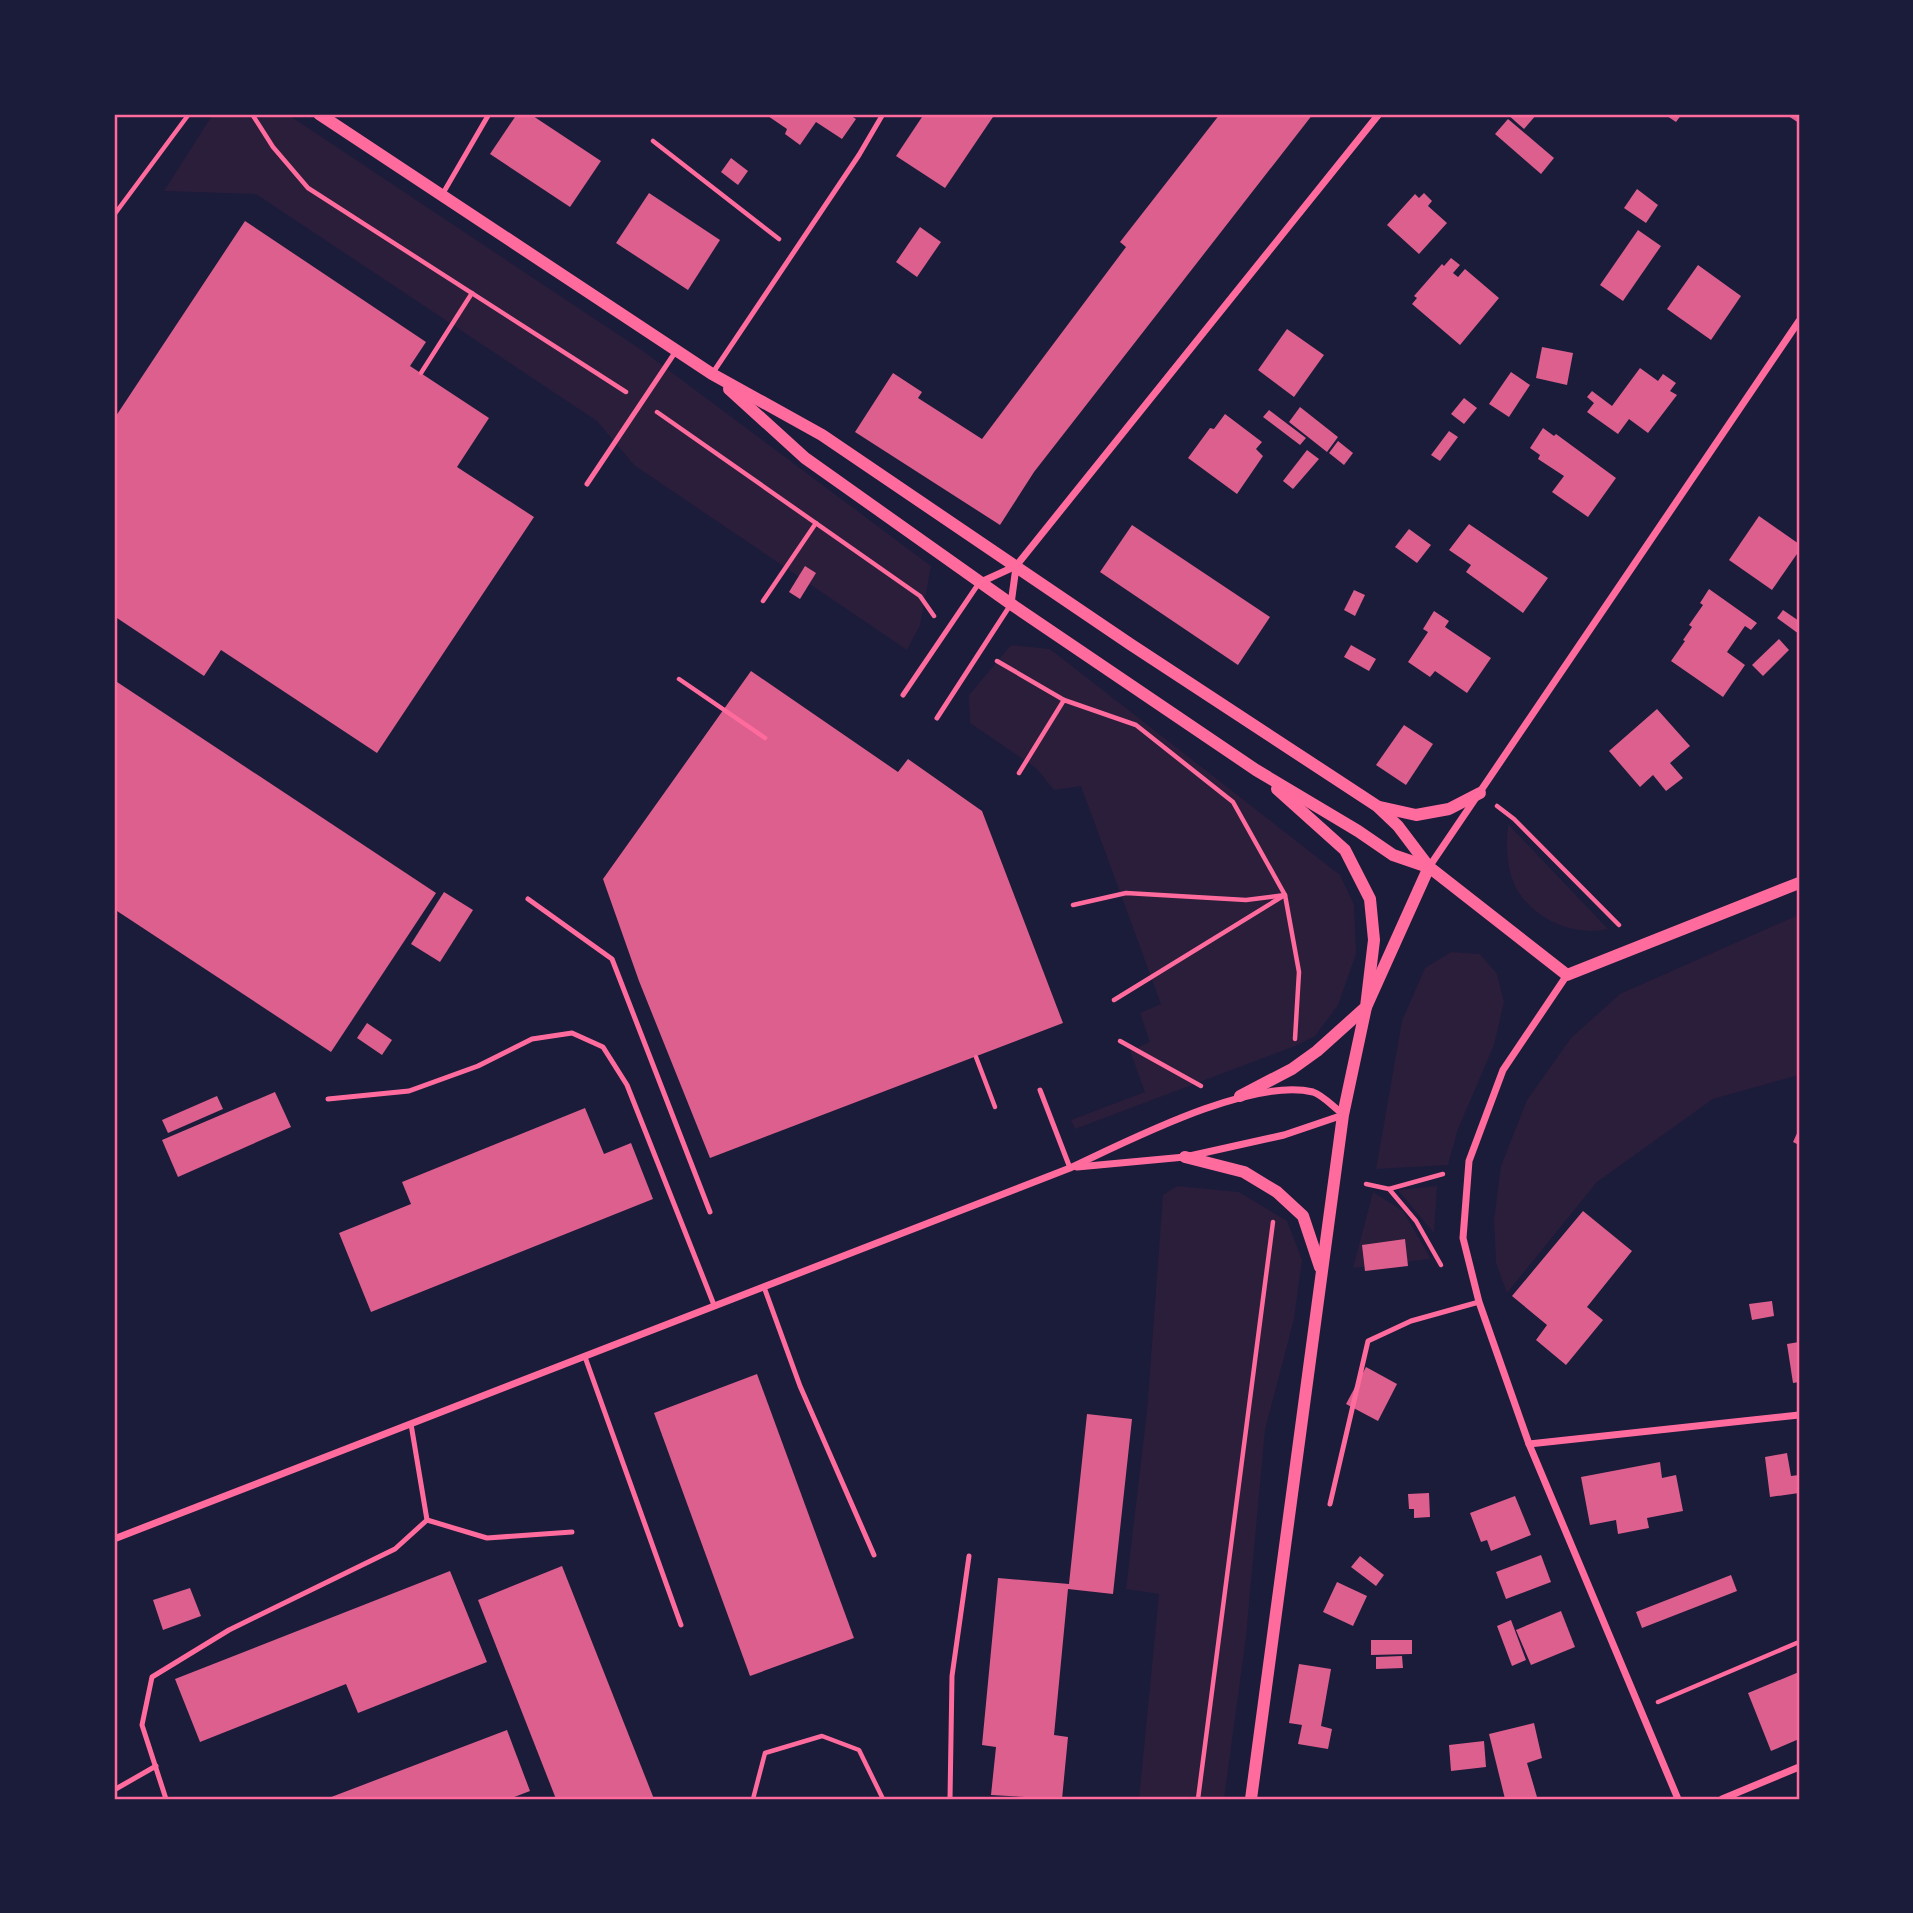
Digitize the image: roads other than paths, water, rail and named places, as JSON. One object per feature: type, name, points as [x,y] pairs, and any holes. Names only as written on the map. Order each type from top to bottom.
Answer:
[{"type":"street","points":[[319,114],[712,374],[822,435],[1130,644],[1377,806],[1398,826],[1429,867],[1567,975]]},
{"type":"street","points":[[979,583],[1016,566],[1379,114]]},
{"type":"street","points":[[114,1539],[1070,1168],[1240,1096],[1300,1063],[1366,1007],[1429,867],[1799,321]]},
{"type":"street","points":[[712,374],[805,458],[979,583],[1256,770],[1393,855],[1429,867]]},
{"type":"street","points":[[1011,604],[1016,566]]},
{"type":"street","points":[[1251,1799],[1343,1115],[1366,1007],[1374,940],[1370,899],[1345,850],[1256,770]]},
{"type":"street","points":[[1377,806],[1416,816],[1449,809],[1480,793]]},
{"type":"street","points":[[1678,1799],[1530,1444],[1479,1302],[1463,1238],[1469,1161],[1503,1070],[1567,975],[1799,883]]},
{"type":"street","points":[[1240,1096],[1290,1090],[1315,1092],[1343,1115]]},
{"type":"street","points":[[1070,1168],[1185,1157],[1284,1135],[1343,1115]]},
{"type":"street","points":[[1185,1157],[1244,1172],[1276,1192],[1303,1216],[1321,1272]]},
{"type":"street","points":[[1530,1444],[1799,1415]]},
{"type":"street","points":[[1722,1799],[1799,1767]]},
{"type":"lane","points":[[442,195],[489,114]]},
{"type":"lane","points":[[712,374],[859,155],[883,114]]},
{"type":"lane","points":[[587,484],[676,351]]},
{"type":"lane","points":[[903,695],[979,583]]},
{"type":"lane","points":[[937,718],[1011,604]]},
{"type":"lane","points":[[528,899],[612,959],[710,1212]]},
{"type":"lane","points":[[328,1099],[409,1091],[478,1066],[532,1039],[572,1033],[603,1047],[627,1085],[714,1305]]},
{"type":"lane","points":[[1041,1090],[1070,1168]]},
{"type":"lane","points":[[764,1287],[800,1386],[874,1555]]},
{"type":"lane","points":[[1330,1504],[1368,1340],[1411,1321],[1479,1302]]},
{"type":"lane","points":[[585,1357],[681,1625]]},
{"type":"lane","points":[[411,1424],[427,1520]]},
{"type":"lane","points":[[427,1520],[487,1538],[572,1532]]},
{"type":"lane","points":[[166,1799],[142,1725],[152,1677],[229,1630],[395,1549],[427,1520]]},
{"type":"lane","points":[[950,1799],[952,1676],[969,1556]]},
{"type":"lane","points":[[114,1790],[156,1766]]}]
